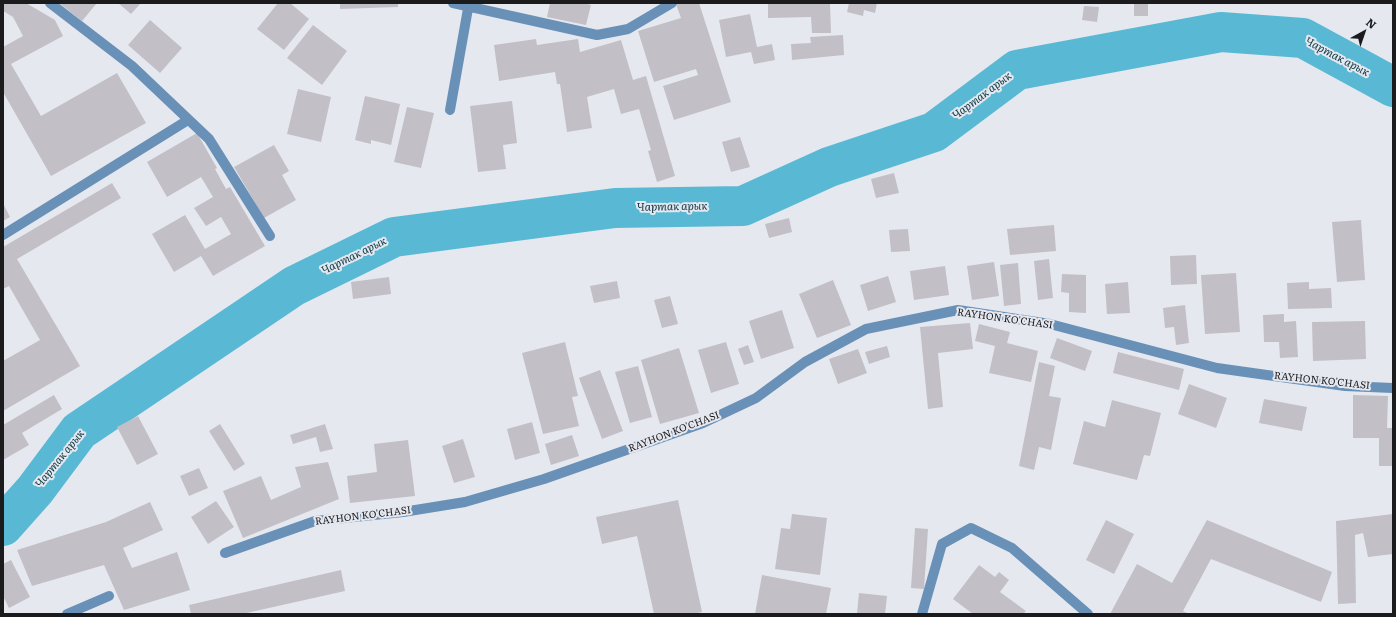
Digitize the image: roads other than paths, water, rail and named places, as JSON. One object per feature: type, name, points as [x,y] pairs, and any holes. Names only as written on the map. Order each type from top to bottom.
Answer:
[{"type":"street","points":[[50,3],[132,66],[209,139],[270,236]]},
{"type":"street","points":[[453,3],[468,4],[597,35],[628,29],[672,3]]},
{"type":"street","points":[[450,110],[468,4]]},
{"type":"street","points":[[3,235],[188,120]]},
{"type":"street","name":"RAYHON KO'CHASI","points":[[225,553],[315,521],[403,512],[465,502],[544,479],[717,417],[756,398],[805,362],[866,329],[958,310],[1050,324],[1217,368],[1345,386],[1393,388]]},
{"type":"street","points":[[922,614],[942,544],[971,528],[1012,548],[1088,614]]},
{"type":"street","points":[[67,614],[109,596]]},
{"type":"waterway","name":"Чартак арык","points":[[3,526],[35,490],[79,431],[294,286],[394,237],[615,208],[743,206],[829,167],[934,132],[1017,70],[1221,32],[1303,38],[1393,87]]}]
